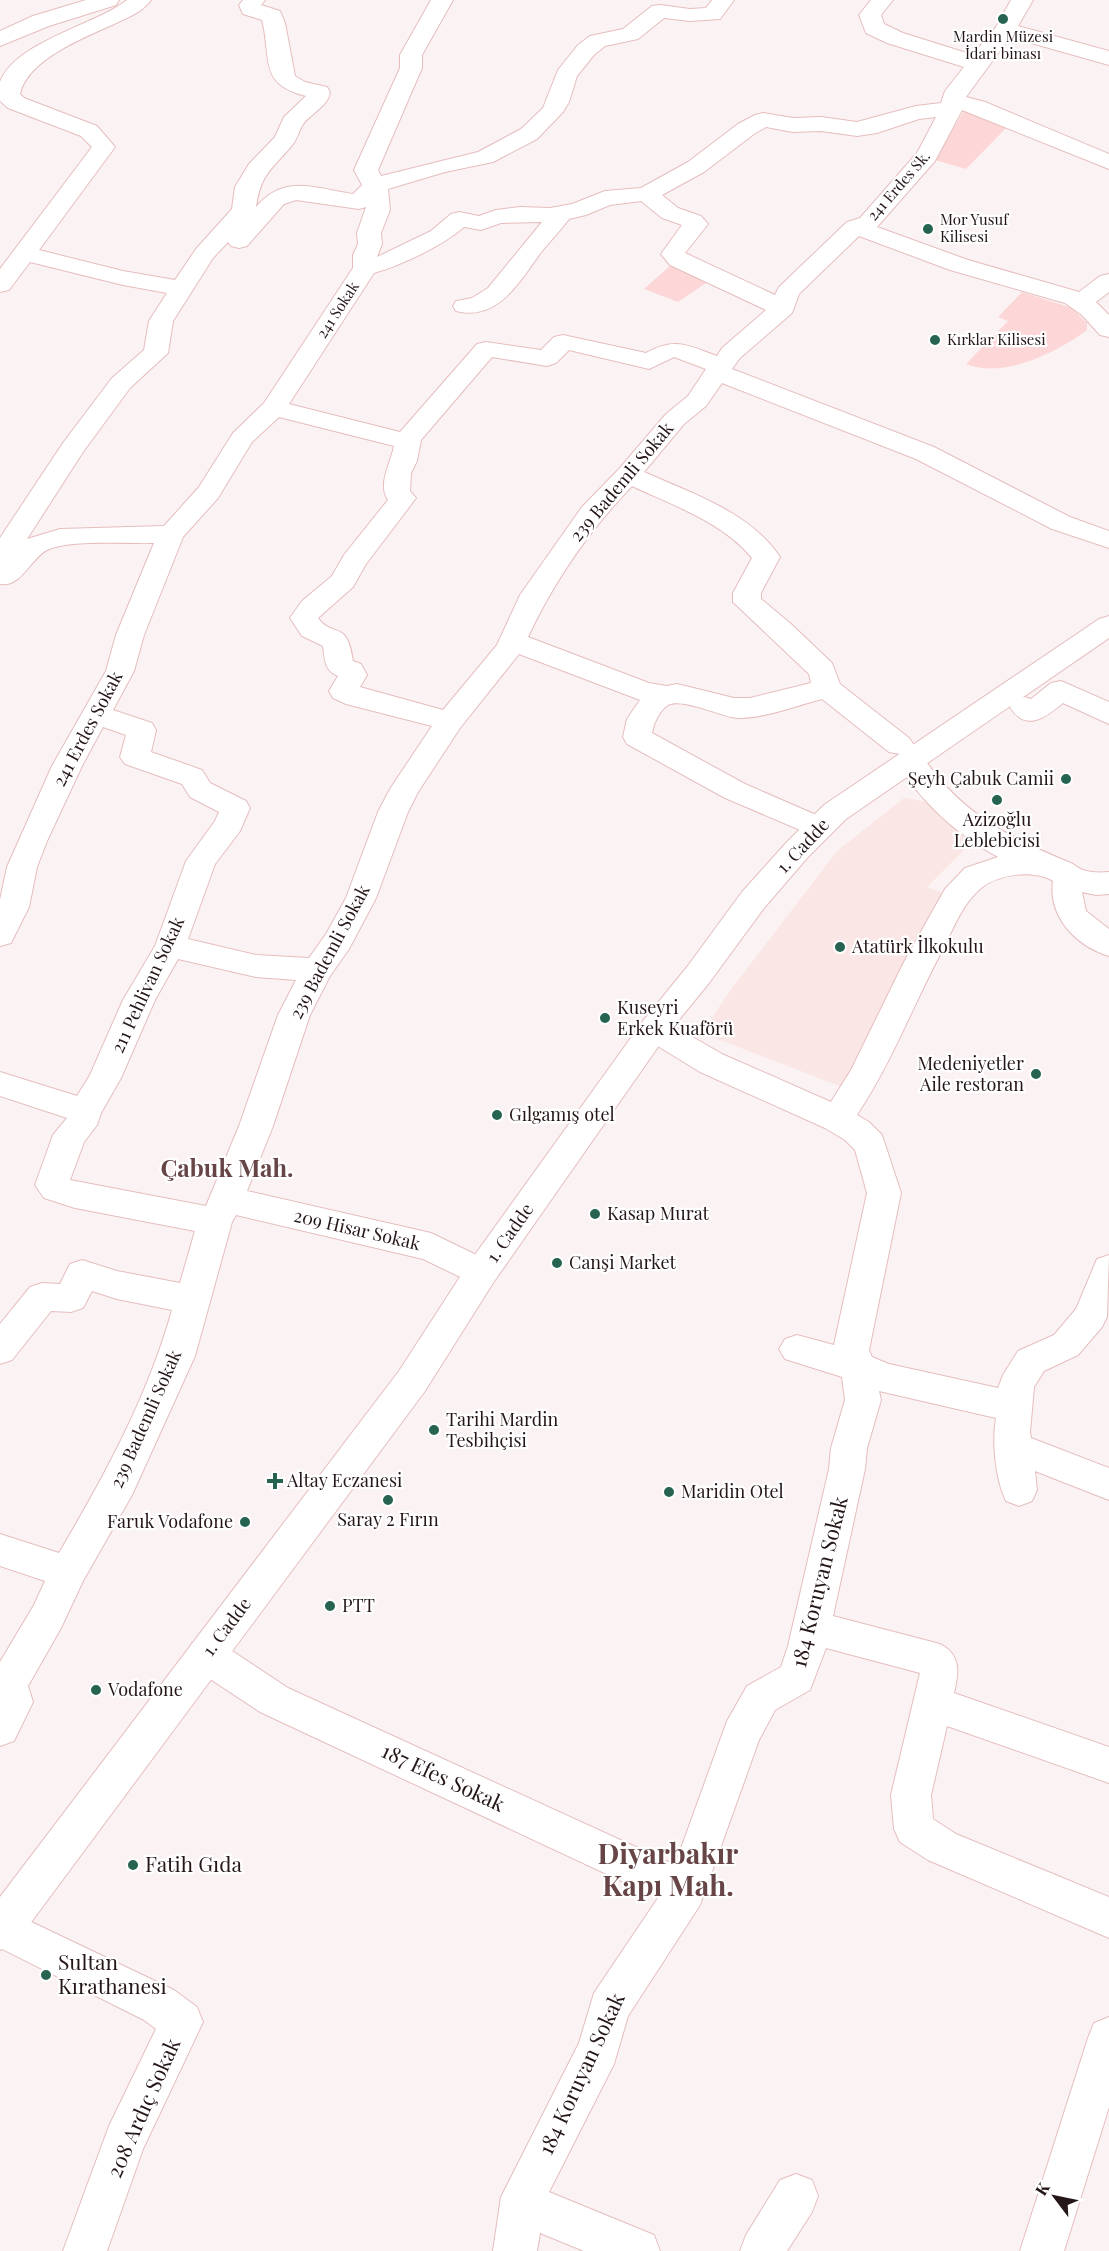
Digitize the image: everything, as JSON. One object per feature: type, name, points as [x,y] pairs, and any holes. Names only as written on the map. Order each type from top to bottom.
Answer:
[{"type":"street","points":[[0,39],[41,21],[108,0]]},
{"type":"street","points":[[0,285],[104,147],[89,131],[16,103],[8,96],[12,82],[20,71],[43,52],[129,9],[140,0]]},
{"type":"street","points":[[0,559],[72,449],[121,383],[156,352],[161,321],[208,249],[244,210],[247,187],[256,169],[285,139],[292,122],[319,96],[319,92],[287,81],[282,74],[279,41],[272,16],[251,9],[250,5],[254,0]]},
{"type":"street","name":"241 Sokak","points":[[242,438],[274,408],[365,268],[365,255],[370,244],[369,233],[378,210],[375,185],[366,170],[411,68],[411,55],[442,0]]},
{"type":"street","points":[[208,249],[224,248],[236,243],[251,231],[281,195],[292,192],[359,202],[375,185],[497,152],[542,125],[558,102],[566,75],[586,50],[598,41],[630,34],[660,10],[690,15],[712,14],[723,0]]},
{"type":"street","points":[[882,0],[870,15],[874,28],[895,38],[978,64]]},
{"type":"street","name":"241 Erdes Sk.","points":[[743,343],[783,308],[788,292],[855,227],[868,223],[927,156],[956,91],[1005,29],[1022,0]]},
{"type":"street","points":[[1005,29],[1109,58]]},
{"type":"street","points":[[365,268],[387,262],[408,249],[439,236],[459,219],[481,223],[496,217],[520,214],[558,214],[578,210],[605,198],[646,194],[696,167],[746,129],[763,120],[793,125],[820,124],[857,129],[869,128],[916,112],[952,104],[977,107],[1109,162]]},
{"type":"street","points":[[646,194],[670,213],[696,224],[675,249],[674,254],[678,260],[783,308]]},
{"type":"street","points":[[465,306],[483,303],[506,285],[532,248],[557,219],[558,214]]},
{"type":"street","points":[[855,227],[959,265],[1061,293],[1080,302],[1109,330]]},
{"type":"street","points":[[24,253],[123,278],[182,288]]},
{"type":"street","points":[[1080,302],[1109,281]]},
{"type":"street","points":[[450,721],[356,697],[343,691],[353,675],[351,671],[340,666],[337,644],[332,639],[312,630],[304,618],[312,607],[343,581],[354,561],[403,498],[396,494],[398,473],[404,461],[408,442],[420,423],[486,349],[547,358],[563,342],[649,361],[669,350],[677,350],[926,453],[1061,523],[1109,540]]},
{"type":"street","name":"239 Bademli Sokak","points":[[0,1728],[15,1702],[8,1684],[48,1616],[69,1572],[119,1484],[177,1356],[192,1300],[221,1211],[256,1126],[294,1015],[316,970],[338,941],[361,898],[393,812],[405,789],[450,721],[512,641],[534,595],[560,560],[573,536],[668,427],[697,401],[719,369],[743,343]]},
{"type":"street","points":[[274,408],[408,442]]},
{"type":"street","name":"241 Erdes Sokak","points":[[0,935],[14,906],[22,867],[49,801],[94,714],[120,671],[130,635],[171,534],[209,492],[242,438]]},
{"type":"street","points":[[628,475],[720,519],[760,547],[766,557],[747,593],[747,602],[781,630],[822,670],[827,688],[905,753],[928,787],[978,830],[1008,849],[1056,871],[1096,884],[1109,883]]},
{"type":"street","points":[[0,579],[36,545],[60,537],[171,534]]},
{"type":"street","name":"1. Cadde","points":[[1,1929],[412,1380],[481,1273],[654,1029],[698,975],[753,900],[835,812],[905,753],[973,716],[1109,625]]},
{"type":"street","points":[[512,641],[643,691],[661,695],[677,693],[734,708],[750,708],[827,688]]},
{"type":"street","points":[[1024,707],[1033,712],[1061,690],[1109,714]]},
{"type":"street","points":[[661,695],[642,716],[637,737],[735,790],[819,828]]},
{"type":"street","name":"211 Pehlivan Sokak","points":[[94,714],[142,730],[135,757],[192,777],[200,790],[235,808],[229,824],[201,861],[170,946],[139,999],[105,1078],[85,1111],[81,1125],[70,1135],[52,1185],[56,1189],[151,1211],[221,1211]]},
{"type":"street","points":[[837,1119],[856,1091],[909,981],[950,905],[966,884],[977,875],[993,869],[1056,871]]},
{"type":"street","points":[[1056,871],[1070,915],[1109,945]]},
{"type":"street","points":[[170,946],[256,966],[316,970]]},
{"type":"street","name":"184 Koruyan Sokak","points":[[515,2251],[523,2197],[599,2049],[609,2008],[686,1891],[741,1734],[761,1698],[796,1678],[811,1627],[847,1469],[849,1448],[863,1400],[858,1367],[851,1350],[884,1193],[870,1144],[857,1131],[837,1119],[711,1063],[654,1029]]},
{"type":"street","points":[[0,1084],[85,1111]]},
{"type":"street","name":"209 Hisar Sokak","points":[[221,1211],[431,1247],[481,1273]]},
{"type":"street","points":[[1019,1490],[1012,1432],[1016,1407],[1016,1385],[1031,1361],[1066,1345],[1090,1317],[1109,1269]]},
{"type":"street","points":[[0,1350],[42,1297],[71,1298],[82,1274],[117,1285],[192,1300]]},
{"type":"street","points":[[797,1349],[858,1367],[885,1378],[1016,1407]]},
{"type":"street","points":[[1014,1447],[1109,1484]]},
{"type":"street","points":[[0,1550],[69,1572]]},
{"type":"street","points":[[811,1627],[926,1656],[937,1662],[940,1671],[911,1795],[914,1829],[942,1847],[1109,1918]]},
{"type":"street","name":"187 Efes Sokak","points":[[206,1655],[274,1700],[686,1891]]},
{"type":"street","points":[[931,1703],[1109,1765]]},
{"type":"street","name":"208 Ardıç Sokak","points":[[1,1929],[159,2005],[182,2022],[124,2141],[85,2251]]},
{"type":"street","points":[[1042,2251],[1109,2038]]},
{"type":"street","points":[[762,2251],[796,2196]]},
{"type":"street","points":[[523,2204],[638,2251]]},
{"type":"shaded area","points":[[965,109],[1007,127],[966,169],[935,160]]},
{"type":"shaded area","points":[[671,265],[706,283],[678,302],[644,289]]},
{"type":"shaded area","points":[[1022,292],[1072,308],[1087,323],[1087,330],[1045,355],[1013,366],[981,368],[966,364],[1008,321],[998,317]]},
{"type":"shaded area","name":"Atatürk İlkokulu","points":[[904,798],[930,802],[976,838],[927,887],[943,893],[847,1089],[702,1033],[729,992],[837,851]]},
{"type":"place","name":"Mardin Müzesi İdari binası","points":[[1003,19]]},
{"type":"place","name":"Mor Yusuf Kilisesi","points":[[928,229]]},
{"type":"place","name":"Kırklar Kilisesi","points":[[935,340]]},
{"type":"place","name":"Şeyh Çabuk Camii","points":[[1066,779]]},
{"type":"place","name":"Azizoğlu Leblebicisi","points":[[997,800]]},
{"type":"place","name":"Atatürk İlkokulu","points":[[840,947]]},
{"type":"place","name":"Kuseyri Erkek Kuaförü","points":[[605,1018]]},
{"type":"place","name":"Medeniyetler Aile restoran","points":[[1036,1074]]},
{"type":"place","name":"Gılgamış otel","points":[[497,1115]]},
{"type":"place","name":"Kasap Murat","points":[[595,1214]]},
{"type":"place","name":"Canşi Market","points":[[557,1263]]},
{"type":"place","name":"Tarihi Mardin Tesbihçisi","points":[[434,1430]]},
{"type":"place","name":"Altay Eczanesi","points":[[275,1481]]},
{"type":"place","name":"Maridin Otel","points":[[669,1492]]},
{"type":"place","name":"Saray 2 Fırın","points":[[388,1500]]},
{"type":"place","name":"Faruk Vodafone","points":[[245,1522]]},
{"type":"place","name":"PTT","points":[[330,1606]]},
{"type":"place","name":"Vodafone","points":[[96,1690]]},
{"type":"place","name":"Fatih Gıda","points":[[133,1865]]},
{"type":"place","name":"Sultan Kırathanesi","points":[[46,1975]]},
{"type":"district","name":"Çabuk Mah.","points":[[227,1169]]},
{"type":"district","name":"Diyarbakır Kapı Mah.","points":[[668,1870]]}]
